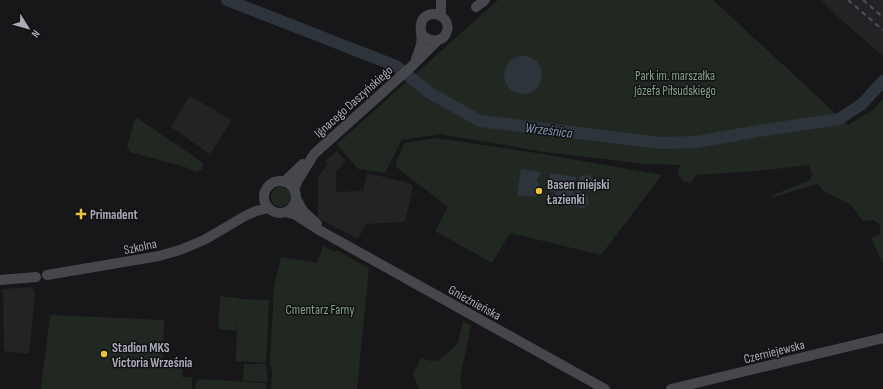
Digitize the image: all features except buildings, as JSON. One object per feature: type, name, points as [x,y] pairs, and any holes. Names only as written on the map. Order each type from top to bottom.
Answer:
[{"type":"street","points":[[430,14],[435,0]]},
{"type":"street","points":[[441,0],[441,16]]},
{"type":"street","points":[[476,7],[485,0]]},
{"type":"street","points":[[430,14],[441,16],[446,22],[447,31],[445,36],[437,41],[428,40],[420,30],[421,22],[430,14]]},
{"type":"street","name":"Ignacego Daszyńskiego","points":[[412,66],[421,44],[422,34]]},
{"type":"street","name":"Ignacego Daszyńskiego","points":[[284,182],[303,163],[312,157],[412,66],[437,41]]},
{"type":"street","name":"Ignacego Daszyńskiego","points":[[295,194],[297,182],[312,157]]},
{"type":"street","points":[[275,182],[284,182],[292,186],[295,194],[293,207],[286,212],[277,212],[267,204],[266,191],[271,184],[275,182]]},
{"type":"street","name":"Gnieźnieńska","points":[[295,194],[302,210],[332,237]]},
{"type":"street","name":"Szkolna","points":[[0,280],[36,277],[40,271],[44,271],[47,275],[144,260],[159,256],[180,250],[204,240],[267,204]]},
{"type":"street","name":"Gnieźnieńska","points":[[286,212],[296,216],[605,389]]},
{"type":"street","name":"Czerniejewska","points":[[671,389],[883,338]]},
{"type":"shaded area","points":[[821,0],[883,0],[883,56],[838,17]]},
{"type":"shaded area","points":[[519,56],[527,56],[537,61],[541,68],[541,82],[537,89],[527,94],[519,94],[509,89],[507,86],[504,79],[504,71],[509,61],[512,59]]},
{"type":"shaded area","points":[[190,96],[232,120],[210,154],[171,127]]},
{"type":"shaded area","points":[[337,151],[346,162],[336,171],[336,192],[363,191],[367,173],[409,183],[413,187],[405,222],[366,224],[358,239],[318,218],[318,177],[328,165],[325,161]]},
{"type":"shaded area","points":[[521,169],[541,172],[540,176],[538,176],[537,182],[540,183],[539,192],[536,197],[517,195]]},
{"type":"shaded area","points":[[550,173],[576,177],[573,193],[576,194],[580,176],[588,175],[592,177],[594,185],[592,189],[581,191],[581,193],[588,196],[589,204],[584,208],[555,204],[556,192],[547,191]]},
{"type":"shaded area","points":[[32,287],[35,292],[29,354],[4,351],[3,289]]},
{"type":"green space","name":"Park im. marszałka Józefa Piłsudskiego","points":[[498,0],[713,0],[848,125],[873,110],[883,99],[883,264],[871,238],[880,234],[880,225],[874,220],[863,221],[850,204],[823,191],[818,184],[770,198],[773,195],[810,180],[812,174],[809,165],[758,171],[696,175],[691,183],[683,181],[677,174],[680,165],[646,164],[544,152],[440,134],[402,140],[385,173],[358,169],[337,144]]},
{"type":"green space","points":[[137,118],[202,162],[202,169],[197,172],[185,167],[130,152],[127,146],[135,119]]},
{"type":"green space","name":"Basen miejski Łazienki","points":[[436,138],[543,154],[662,175],[601,255],[510,233],[492,263],[435,231],[448,207],[395,166],[404,143]]},
{"type":"green space","points":[[281,187],[288,190],[291,197],[288,204],[281,207],[274,204],[271,197],[274,190]]},
{"type":"green space","name":"Cmentarz Farny","points":[[323,246],[335,252],[336,250],[369,268],[357,389],[271,389],[272,373],[270,362],[274,287],[281,257],[317,263]]},
{"type":"green space","points":[[220,296],[239,299],[269,300],[266,363],[236,361],[237,320],[236,331],[218,329]]},
{"type":"green space","name":"Stadion MKS Victoria Września","points":[[50,315],[164,320],[163,359],[182,359],[182,377],[192,377],[192,389],[41,389]]},
{"type":"green space","points":[[463,321],[471,326],[460,378],[462,389],[419,389],[413,374],[421,358],[431,361],[439,360],[447,354],[458,343]]},
{"type":"green space","points":[[244,364],[266,364],[268,382],[243,381]]},
{"type":"green space","points":[[199,379],[266,383],[266,389],[195,389]]},
{"type":"waterway","name":"Wrześnica","points":[[227,0],[396,66],[430,93],[480,121],[661,143],[696,142],[839,119],[862,104],[883,81]]},
{"type":"railway","points":[[848,0],[883,30]]},
{"type":"railway","points":[[863,0],[883,17]]},
{"type":"place","name":"Basen miejski Łazienki","points":[[539,191]]},
{"type":"place","name":"Primadent","points":[[81,214]]},
{"type":"place","name":"Stadion MKS Victoria Września","points":[[104,354]]}]
